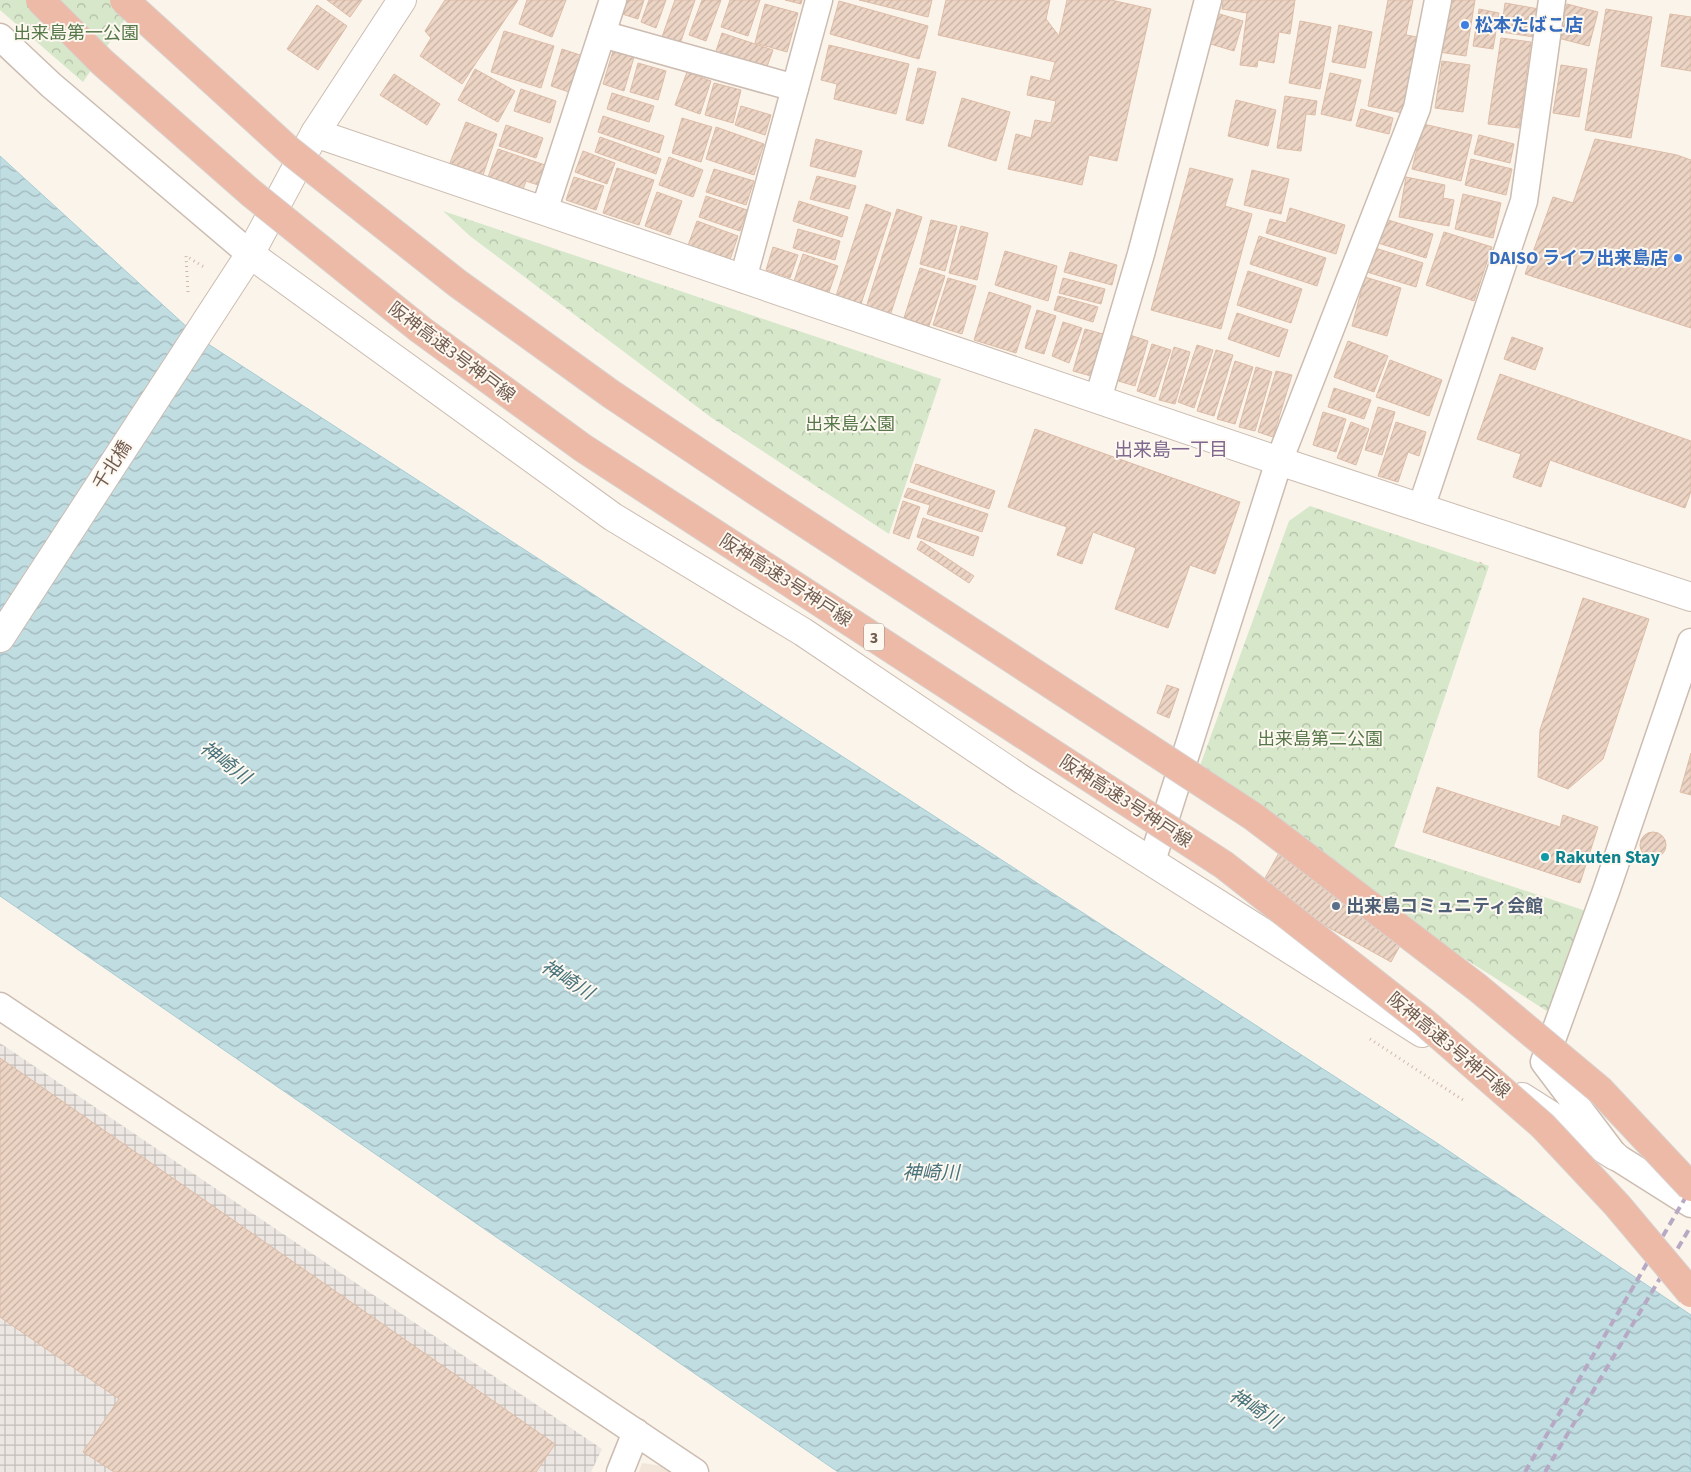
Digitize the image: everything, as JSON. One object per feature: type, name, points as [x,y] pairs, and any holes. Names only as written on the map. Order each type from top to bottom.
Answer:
[{"type":"highway","name":"阪神高速3号神戸線","points":[[40,0],[102,62],[251,193],[421,330],[583,448],[1224,865],[1424,1022],[1543,1126],[1617,1205],[1691,1293]]},
{"type":"highway","points":[[124,0],[290,151],[465,289],[611,394],[1254,817],[1478,988],[1600,1090],[1691,1187]]},
{"type":"street","name":"千北橋","points":[[0,638],[217,282],[250,254],[315,133],[402,0]]},
{"type":"street","points":[[544,211],[614,0]]},
{"type":"street","points":[[743,279],[819,0]]},
{"type":"street","points":[[1098,399],[1141,254],[1208,0]]},
{"type":"street","points":[[1152,862],[1279,461],[1417,108],[1438,0]]},
{"type":"street","points":[[1421,508],[1524,202],[1552,0]]},
{"type":"street","points":[[602,34],[795,88]]},
{"type":"street","points":[[0,37],[51,85],[250,254],[613,517],[803,632],[1021,778],[1691,1204]]},
{"type":"street","points":[[315,133],[1279,461],[1691,597]]},
{"type":"street","points":[[1616,1156],[1544,1062],[1606,891],[1691,642]]},
{"type":"street","points":[[0,1006],[695,1472]]},
{"type":"street","points":[[620,1472],[636,1432]]},
{"type":"path","points":[[189,300],[186,256],[217,282]]},
{"type":"shaded area","points":[[0,1043],[602,1449],[591,1472],[0,1472]]},
{"type":"shaded area","points":[[642,1463],[662,1466],[670,1472],[639,1472]]},
{"type":"green space","name":"出来島第一公園","points":[[0,0],[138,0],[83,82],[0,10]]},
{"type":"green space","name":"出来島公園","points":[[443,211],[941,379],[889,534],[712,418],[470,236]]},
{"type":"green space","name":"出来島第二公園","points":[[1310,506],[1489,566],[1394,847],[1586,911],[1550,1013],[1193,785],[1289,521]]},
{"type":"water","name":"神崎川","points":[[0,156],[199,338],[1440,1145],[1691,1315],[1691,1472],[838,1472],[0,896]]},
{"type":"building","points":[[327,0],[362,0],[350,17]]},
{"type":"building","points":[[445,0],[518,0],[462,84],[420,56],[431,38],[425,31]]},
{"type":"building","points":[[527,0],[566,0],[552,37],[519,24]]},
{"type":"building","points":[[627,0],[644,0],[638,19],[622,14]]},
{"type":"building","points":[[649,0],[666,0],[656,28],[641,22]]},
{"type":"building","points":[[675,0],[695,0],[680,44],[662,37]]},
{"type":"building","points":[[702,0],[721,0],[706,41],[689,35]]},
{"type":"building","points":[[730,0],[760,0],[748,36],[721,27]]},
{"type":"building","points":[[785,0],[802,0],[801,4]]},
{"type":"building","points":[[859,0],[932,0],[928,17]]},
{"type":"building","points":[[946,0],[1050,0],[1046,19],[1059,36],[1067,0],[1111,0],[1151,9],[1117,161],[1089,155],[1082,185],[1008,169],[1016,134],[1031,138],[1035,120],[1051,123],[1056,101],[1027,95],[1031,76],[1050,81],[1055,62],[938,35]]},
{"type":"building","points":[[1223,0],[1295,0],[1290,34],[1279,32],[1274,63],[1258,60],[1257,67],[1240,65],[1247,13],[1222,9]]},
{"type":"building","points":[[1388,0],[1413,0],[1406,35],[1417,37],[1403,113],[1368,106]]},
{"type":"building","points":[[1447,0],[1475,0],[1466,56],[1439,52]]},
{"type":"building","points":[[839,1],[928,26],[919,59],[830,34]]},
{"type":"building","points":[[1505,3],[1539,9],[1534,37],[1501,32]]},
{"type":"building","points":[[765,4],[798,13],[787,52],[755,43]]},
{"type":"building","points":[[1567,4],[1598,12],[1589,46],[1558,38]]},
{"type":"building","points":[[317,5],[347,26],[318,70],[287,49]]},
{"type":"building","points":[[1479,9],[1499,13],[1493,49],[1473,46]]},
{"type":"building","points":[[1606,9],[1652,17],[1631,138],[1585,130]]},
{"type":"building","points":[[1213,12],[1243,21],[1234,51],[1204,42]]},
{"type":"building","points":[[1670,14],[1691,17],[1691,71],[1661,66]]},
{"type":"building","points":[[1300,21],[1331,27],[1320,89],[1289,83]]},
{"type":"building","points":[[1339,25],[1372,32],[1365,68],[1332,62]]},
{"type":"building","points":[[504,31],[554,46],[541,88],[491,72]]},
{"type":"building","points":[[722,33],[773,50],[765,72],[715,54]]},
{"type":"building","points":[[1501,38],[1531,42],[1519,128],[1488,124]]},
{"type":"building","points":[[829,45],[909,64],[896,114],[834,99],[837,84],[821,80]]},
{"type":"building","points":[[562,49],[583,56],[572,93],[551,86]]},
{"type":"building","points":[[613,51],[634,57],[624,91],[603,84]]},
{"type":"building","points":[[1442,61],[1470,65],[1463,112],[1435,108]]},
{"type":"building","points":[[638,63],[666,71],[658,100],[630,92]]},
{"type":"building","points":[[1561,65],[1587,69],[1579,117],[1553,113]]},
{"type":"building","points":[[918,68],[936,72],[923,124],[906,120]]},
{"type":"building","points":[[475,69],[515,91],[498,122],[458,100]]},
{"type":"building","points":[[687,72],[711,81],[700,114],[675,105]]},
{"type":"building","points":[[1330,73],[1361,80],[1351,121],[1321,114]]},
{"type":"building","points":[[394,74],[440,104],[427,125],[380,95]]},
{"type":"building","points":[[714,83],[741,90],[733,123],[705,115]]},
{"type":"building","points":[[521,89],[556,101],[550,123],[514,111]]},
{"type":"building","points":[[612,93],[654,106],[649,122],[607,109]]},
{"type":"building","points":[[1285,96],[1317,101],[1315,115],[1306,114],[1301,151],[1277,148]]},
{"type":"building","points":[[962,98],[1010,112],[996,161],[948,146]]},
{"type":"building","points":[[1236,100],[1276,110],[1268,146],[1228,136]]},
{"type":"building","points":[[741,106],[771,115],[765,135],[735,125]]},
{"type":"building","points":[[1361,109],[1393,118],[1389,134],[1356,126]]},
{"type":"building","points":[[603,116],[664,136],[659,153],[598,132]]},
{"type":"building","points":[[682,118],[712,127],[701,162],[672,153]]},
{"type":"building","points":[[466,122],[497,134],[483,175],[450,163]]},
{"type":"building","points":[[1423,124],[1472,135],[1461,181],[1412,169]]},
{"type":"building","points":[[506,125],[543,138],[536,158],[499,146]]},
{"type":"building","points":[[716,127],[764,144],[754,175],[706,159]]},
{"type":"building","points":[[1479,135],[1514,144],[1510,163],[1474,154]]},
{"type":"building","points":[[600,137],[661,159],[656,174],[595,152]]},
{"type":"building","points":[[816,139],[862,151],[855,177],[810,166]]},
{"type":"building","points":[[1595,139],[1677,155],[1691,160],[1691,328],[1525,274],[1553,197],[1573,203]]},
{"type":"building","points":[[498,149],[545,165],[538,185],[526,181],[522,192],[487,180]]},
{"type":"building","points":[[583,151],[615,163],[607,184],[575,172]]},
{"type":"building","points":[[669,157],[703,170],[693,197],[659,185]]},
{"type":"building","points":[[1471,159],[1512,169],[1506,195],[1465,185]]},
{"type":"building","points":[[617,168],[654,180],[639,225],[603,213]]},
{"type":"building","points":[[1190,168],[1233,179],[1225,206],[1252,214],[1221,329],[1151,310]]},
{"type":"building","points":[[714,169],[754,181],[746,205],[706,192]]},
{"type":"building","points":[[1252,170],[1289,179],[1281,214],[1244,205]]},
{"type":"building","points":[[817,176],[856,186],[849,209],[810,199]]},
{"type":"building","points":[[574,177],[604,186],[596,210],[566,200]]},
{"type":"building","points":[[1406,177],[1445,185],[1443,198],[1454,200],[1449,226],[1399,217]]},
{"type":"building","points":[[657,192],[682,201],[670,235],[645,226]]},
{"type":"building","points":[[1463,194],[1501,203],[1493,238],[1455,229]]},
{"type":"building","points":[[706,196],[747,210],[740,231],[699,217]]},
{"type":"building","points":[[799,201],[848,217],[842,237],[793,221]]},
{"type":"building","points":[[866,204],[891,213],[860,307],[835,299]]},
{"type":"building","points":[[1290,208],[1345,225],[1336,254],[1266,233],[1270,219],[1286,223]]},
{"type":"building","points":[[897,209],[922,217],[889,319],[865,311]]},
{"type":"building","points":[[1385,219],[1433,234],[1426,258],[1378,243]]},
{"type":"building","points":[[931,220],[957,226],[945,271],[920,264]]},
{"type":"building","points":[[697,221],[738,236],[729,263],[687,248]]},
{"type":"building","points":[[961,226],[988,233],[977,280],[949,273]]},
{"type":"building","points":[[798,229],[840,241],[835,260],[793,248]]},
{"type":"building","points":[[1444,232],[1492,247],[1474,301],[1426,285]]},
{"type":"building","points":[[1259,236],[1326,258],[1317,286],[1250,264]]},
{"type":"building","points":[[773,247],[798,255],[790,278],[766,270]]},
{"type":"building","points":[[1375,248],[1423,263],[1416,287],[1367,272]]},
{"type":"building","points":[[1005,251],[1057,266],[1048,301],[995,285]]},
{"type":"building","points":[[1070,252],[1117,265],[1112,285],[1064,272]]},
{"type":"building","points":[[803,254],[838,266],[829,292],[794,281]]},
{"type":"building","points":[[920,268],[945,276],[929,326],[904,318]]},
{"type":"building","points":[[1248,271],[1302,289],[1291,323],[1237,305]]},
{"type":"building","points":[[1365,277],[1401,288],[1387,336],[1352,326]]},
{"type":"building","points":[[948,278],[976,286],[962,334],[933,325]]},
{"type":"building","points":[[1063,278],[1105,289],[1101,304],[1059,293]]},
{"type":"building","points":[[989,292],[1031,306],[1016,353],[974,340]]},
{"type":"building","points":[[1058,296],[1098,307],[1093,322],[1054,310]]},
{"type":"building","points":[[1037,310],[1056,316],[1044,354],[1025,348]]},
{"type":"building","points":[[1237,313],[1288,330],[1279,357],[1228,339]]},
{"type":"building","points":[[1063,322],[1082,328],[1069,363],[1052,356]]},
{"type":"building","points":[[1085,329],[1103,334],[1091,376],[1073,371]]},
{"type":"building","points":[[1130,335],[1148,341],[1135,386],[1115,380]]},
{"type":"building","points":[[1512,337],[1543,348],[1535,370],[1504,359]]},
{"type":"building","points":[[1348,341],[1388,356],[1374,392],[1334,377]]},
{"type":"building","points":[[1152,344],[1171,350],[1155,397],[1137,391]]},
{"type":"building","points":[[1197,345],[1213,350],[1194,408],[1178,402]]},
{"type":"building","points":[[1174,347],[1190,352],[1175,404],[1159,400]]},
{"type":"building","points":[[1216,350],[1233,355],[1214,416],[1197,411]]},
{"type":"building","points":[[1390,360],[1442,380],[1429,416],[1376,397]]},
{"type":"building","points":[[1235,361],[1253,367],[1235,424],[1217,419]]},
{"type":"building","points":[[1256,367],[1272,372],[1255,431],[1239,427]]},
{"type":"building","points":[[1276,371],[1292,375],[1273,437],[1258,432]]},
{"type":"building","points":[[1500,374],[1691,441],[1691,491],[1685,508],[1550,460],[1541,487],[1513,477],[1521,454],[1477,439]]},
{"type":"building","points":[[1334,388],[1371,400],[1364,419],[1328,407]]},
{"type":"building","points":[[1378,407],[1395,412],[1382,455],[1365,450]]},
{"type":"building","points":[[1323,412],[1346,419],[1336,452],[1313,445]]},
{"type":"building","points":[[1351,422],[1369,429],[1356,465],[1337,458]]},
{"type":"building","points":[[1396,422],[1426,432],[1419,456],[1408,452],[1398,482],[1378,476]]},
{"type":"building","points":[[1035,429],[1240,502],[1215,574],[1190,565],[1168,628],[1115,609],[1136,548],[1093,532],[1082,564],[1057,555],[1067,527],[1008,507]]},
{"type":"building","points":[[916,464],[995,491],[989,509],[910,482]]},
{"type":"building","points":[[908,488],[988,514],[982,532],[927,514],[930,505],[904,497]]},
{"type":"building","points":[[903,501],[920,507],[909,539],[893,533]]},
{"type":"building","points":[[923,518],[979,537],[973,556],[917,537]]},
{"type":"building","points":[[921,541],[974,576],[969,583],[917,549]]},
{"type":"building","points":[[1583,598],[1649,619],[1603,759],[1568,789],[1538,777],[1540,730]]},
{"type":"building","points":[[1167,685],[1179,689],[1169,718],[1157,713]]},
{"type":"building","points":[[1691,753],[1691,795],[1680,792]]},
{"type":"building","name":"Rakuten Stay","points":[[1437,787],[1560,827],[1563,815],[1598,827],[1580,883],[1423,832]]},
{"type":"building","points":[[1653,832],[1662,836],[1666,845],[1662,854],[1653,858],[1644,854],[1640,845],[1644,836]]},
{"type":"building","name":"出来島コミュニティ会館","points":[[1280,851],[1412,924],[1391,962],[1259,889]]},
{"type":"building","points":[[0,1058],[555,1444],[536,1472],[114,1472],[83,1452],[119,1399],[0,1317]]},
{"type":"railway","points":[[1525,1472],[1691,1188]]},
{"type":"railway","points":[[1545,1472],[1691,1226]]},
{"type":"place","name":"松本たばこ店","points":[[1465,25]]},
{"type":"place","name":"DAISO ライフ出来島店","points":[[1678,258]]},
{"type":"place","name":"Rakuten Stay","points":[[1545,857]]},
{"type":"place","name":"出来島コミュニティ会館","points":[[1336,906]]},
{"type":"district","name":"出来島一丁目","points":[[1171,449]]}]
